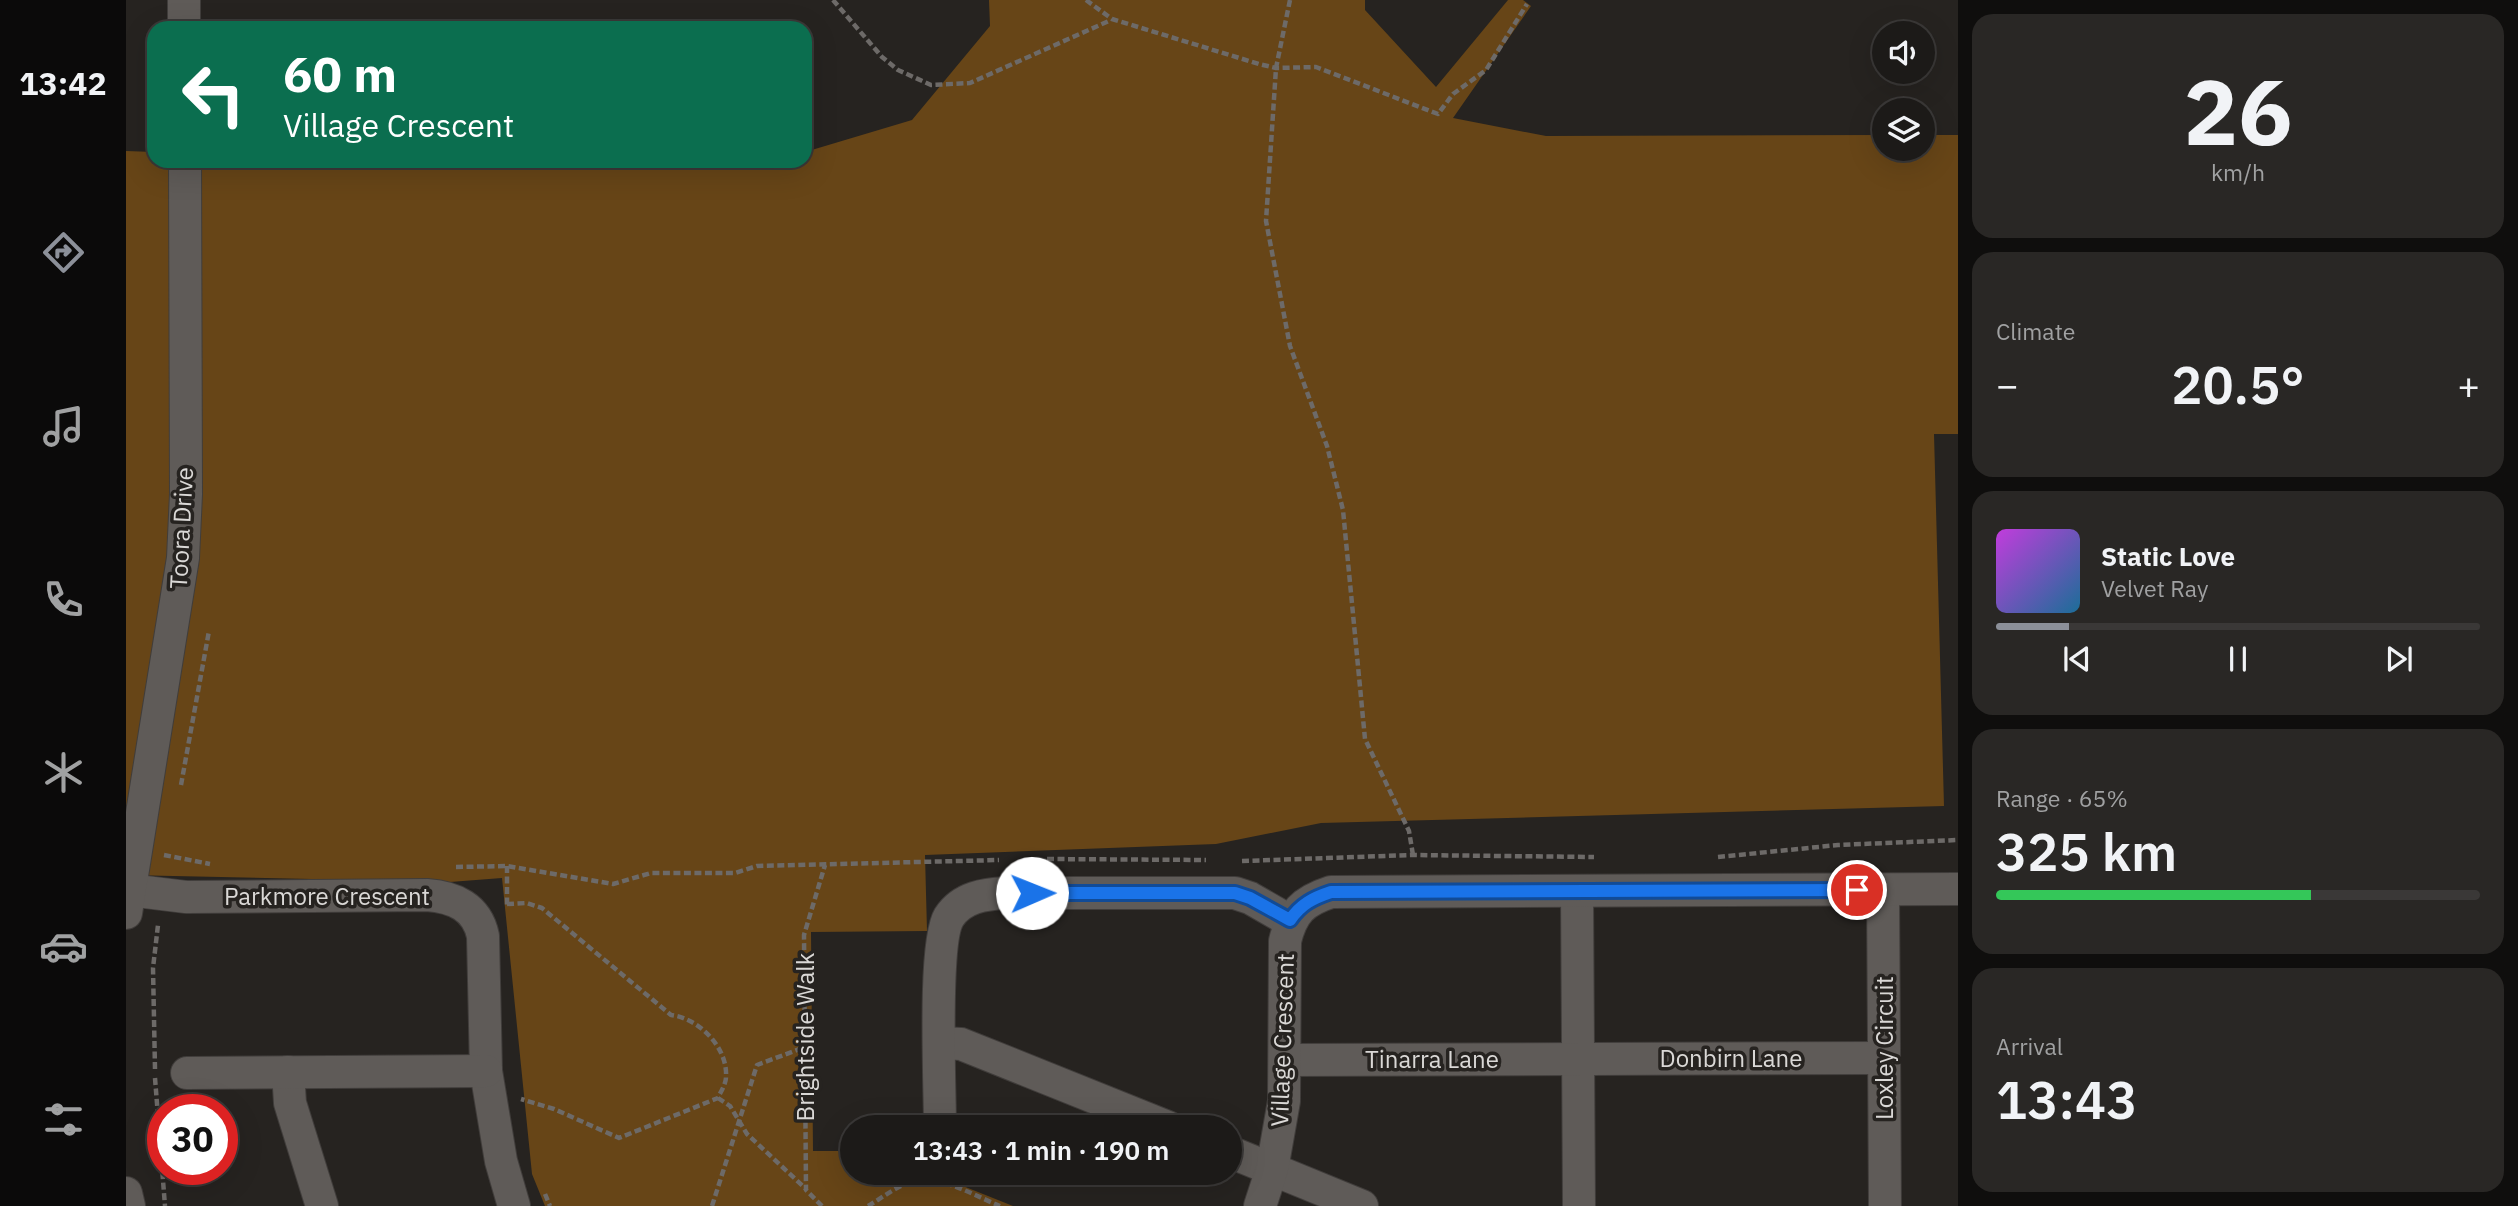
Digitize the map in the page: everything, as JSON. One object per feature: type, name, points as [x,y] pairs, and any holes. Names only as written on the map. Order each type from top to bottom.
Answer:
[{"type":"street","points":[[184,0],[184,21]]},
{"type":"street","name":"Toora Drive","points":[[128,902],[183,558],[186,494],[185,168]]},
{"type":"street","name":"Loxley Circuit","points":[[1883,890],[1885,1206]]},
{"type":"street","name":"Village Crescent","points":[[1260,1206],[1272,1169],[1284,1101],[1285,941],[1290,920],[1298,908],[1313,898],[1331,892],[1958,890]]},
{"type":"street","points":[[940,1115],[940,951],[949,918],[971,898],[988,894],[1182,891],[1235,893],[1250,898],[1290,920]]},
{"type":"street","points":[[1577,892],[1579,1206]]},
{"type":"street","name":"Parkmore Crescent","points":[[128,902],[186,897],[427,895],[453,899],[475,915],[483,936],[486,1071],[501,1161],[514,1206]]},
{"type":"street","points":[[941,1043],[961,1044],[1138,1115]]},
{"type":"street","name":"Donbirn Lane","points":[[1579,1058],[1884,1058]]},
{"type":"street","name":"Tinarra Lane","points":[[1285,1060],[1579,1058]]},
{"type":"street","points":[[187,1073],[486,1071]]},
{"type":"street","points":[[288,1072],[290,1103],[322,1206]]},
{"type":"street","points":[[1242,1157],[1362,1206]]},
{"type":"street","points":[[126,1193],[129,1206]]},
{"type":"path","points":[[833,0],[883,57],[898,70],[931,85],[959,86],[970,83],[1112,19]]},
{"type":"path","points":[[1086,0],[1112,19],[1276,68],[1316,67],[1438,114],[1454,94],[1486,69],[1527,4]]},
{"type":"path","points":[[1290,0],[1276,68],[1266,221],[1290,346],[1327,446],[1343,510],[1365,739],[1385,787],[1409,831],[1413,856]]},
{"type":"path","name":"Brightside Walk","points":[[806,1190],[804,935],[825,865]]},
{"type":"path","points":[[506,866],[507,904],[527,903],[542,908],[671,1015],[686,1017],[701,1026],[726,1065],[727,1080],[718,1098],[619,1139],[554,1109],[520,1099]]},
{"type":"path","points":[[712,1206],[757,1065],[805,1047]]},
{"type":"path","points":[[718,1098],[730,1106],[738,1125],[822,1206]]},
{"type":"path","points":[[868,1206],[915,1181],[934,1181],[1000,1206]]},
{"type":"path","points":[[984,1200],[986,1206]]},
{"type":"shaded area","points":[[989,0],[1365,0],[1365,10],[1436,87],[1508,0],[1523,0],[1531,6],[1453,118],[1546,136],[1872,135],[1872,161],[1935,161],[1935,135],[1958,135],[1958,434],[1934,434],[1944,806],[1321,823],[1216,844],[925,855],[927,931],[811,932],[813,1151],[840,1151],[840,1185],[960,1185],[1013,1206],[545,1206],[532,1174],[502,878],[450,882],[126,875],[126,151],[147,152],[147,168],[812,168],[812,150],[912,120],[990,26]]},
{"type":"route","points":[[1032,893],[1235,893],[1250,898],[1290,920],[1298,908],[1313,898],[1331,892],[1857,890]]}]
